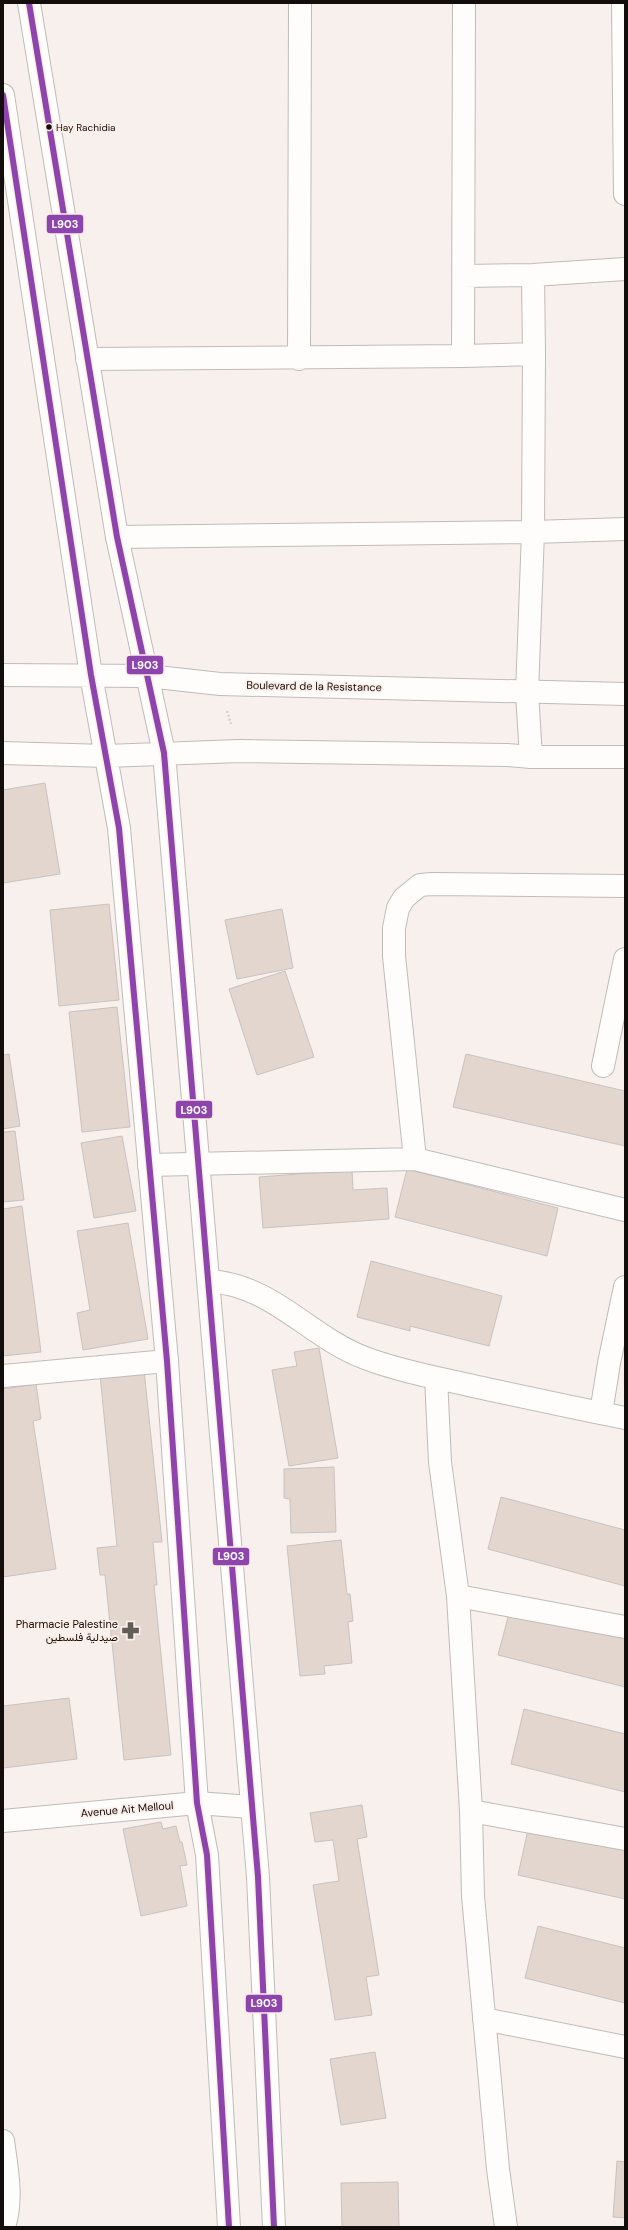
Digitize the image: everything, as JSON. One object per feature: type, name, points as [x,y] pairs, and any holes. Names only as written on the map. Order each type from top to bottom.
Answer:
[{"type":"street","points":[[29,3],[117,536],[164,753],[258,1877],[274,2227]]},
{"type":"street","points":[[299,359],[300,3]]},
{"type":"street","points":[[463,356],[464,3]]},
{"type":"street","points":[[623,3],[625,194]]},
{"type":"street","points":[[3,95],[6,124],[90,675],[119,828],[167,1361],[197,1803],[207,1855],[229,2227]]},
{"type":"street","points":[[464,276],[533,275],[625,269]]},
{"type":"street","points":[[531,757],[527,693],[533,532],[533,275]]},
{"type":"street","points":[[87,359],[299,359],[534,354]]},
{"type":"street","points":[[117,536],[533,532],[625,529]]},
{"type":"street","name":"Boulevard de la Resistance","points":[[3,675],[148,676],[220,684],[527,693],[625,694]]},
{"type":"street","points":[[3,753],[106,756],[239,751],[507,754],[531,757],[625,757]]},
{"type":"street","points":[[416,1159],[394,956],[396,916],[404,898],[420,885],[432,884],[625,886]]},
{"type":"street","points":[[603,1066],[625,959]]},
{"type":"street","points":[[149,1165],[416,1159],[625,1210]]},
{"type":"street","points":[[209,1281],[228,1282],[265,1297],[290,1312],[335,1345],[352,1354],[436,1378],[625,1418]]},
{"type":"street","points":[[601,1413],[609,1363],[625,1287]]},
{"type":"street","points":[[3,1376],[167,1361]]},
{"type":"street","points":[[436,1378],[440,1462],[458,1596],[471,1811],[473,1896],[498,2168],[506,2227]]},
{"type":"street","points":[[458,1596],[625,1627]]},
{"type":"street","name":"Avenue Ait Melloul","points":[[3,1821],[197,1803],[251,1807]]},
{"type":"street","points":[[471,1811],[625,1839]]},
{"type":"street","points":[[484,2019],[625,2048]]},
{"type":"street","points":[[3,2141],[9,2193],[7,2218],[4,2227]]},
{"type":"path","points":[[220,684],[239,751]]},
{"type":"building","points":[[45,783],[60,874],[3,883],[3,790]]},
{"type":"building","points":[[109,904],[119,1000],[59,1006],[50,910]]},
{"type":"building","points":[[282,909],[293,968],[237,979],[225,920]]},
{"type":"building","points":[[285,971],[314,1057],[257,1075],[229,989]]},
{"type":"building","points":[[117,1007],[130,1127],[82,1132],[69,1012]]},
{"type":"building","points":[[9,1054],[20,1126],[3,1129],[3,1055]]},
{"type":"building","points":[[466,1054],[625,1091],[625,1146],[453,1107]]},
{"type":"building","points":[[15,1131],[24,1200],[3,1202],[3,1132]]},
{"type":"building","points":[[122,1136],[136,1211],[94,1218],[81,1143]]},
{"type":"building","points":[[407,1169],[558,1208],[547,1256],[395,1217]]},
{"type":"building","points":[[352,1170],[353,1190],[387,1188],[389,1219],[263,1228],[259,1177]]},
{"type":"building","points":[[22,1206],[41,1352],[3,1356],[3,1209]]},
{"type":"building","points":[[128,1223],[148,1339],[83,1350],[77,1313],[90,1310],[77,1231]]},
{"type":"building","points":[[371,1261],[502,1296],[489,1346],[410,1326],[410,1331],[357,1317]]},
{"type":"building","points":[[319,1348],[338,1458],[289,1466],[272,1370],[297,1366],[294,1352]]},
{"type":"building","points":[[144,1370],[162,1542],[153,1542],[157,1585],[154,1585],[171,1755],[124,1760],[105,1575],[100,1575],[97,1548],[117,1546],[100,1375]]},
{"type":"building","points":[[36,1384],[41,1419],[33,1421],[56,1569],[3,1577],[3,1389]]},
{"type":"building","points":[[334,1467],[336,1532],[291,1533],[290,1499],[284,1498],[284,1469]]},
{"type":"building","points":[[501,1497],[625,1530],[625,1586],[488,1549]]},
{"type":"building","points":[[341,1540],[347,1594],[350,1594],[353,1621],[348,1622],[352,1663],[324,1666],[325,1674],[300,1676],[287,1546]]},
{"type":"building","points":[[511,1606],[625,1635],[625,1687],[498,1655]]},
{"type":"building","points":[[69,1698],[77,1759],[3,1768],[3,1706]]},
{"type":"building","points":[[524,1709],[625,1734],[625,1792],[511,1764]]},
{"type":"building","points":[[362,1805],[367,1837],[357,1839],[379,1975],[366,1977],[372,2015],[335,2020],[313,1885],[339,1881],[333,1840],[315,1842],[310,1813]]},
{"type":"building","points":[[161,1822],[163,1829],[176,1826],[180,1842],[182,1842],[187,1865],[180,1866],[187,1906],[141,1916],[123,1829]]},
{"type":"building","points":[[529,1825],[625,1847],[625,1899],[518,1875]]},
{"type":"building","points":[[538,1926],[625,1948],[625,2003],[525,1978]]},
{"type":"building","points":[[375,2052],[386,2118],[341,2125],[330,2059]]},
{"type":"building","points":[[617,2161],[625,2162],[625,2218],[613,2217]]},
{"type":"building","points":[[398,2182],[399,2227],[342,2227],[341,2183]]},
{"type":"transit line","name":"L903","points":[[29,3],[117,537],[164,753],[258,1877],[274,2227]]},
{"type":"transit line","name":"L903","points":[[3,95],[91,675],[119,828],[167,1361],[197,1803],[207,1855],[229,2227]]},
{"type":"place","name":"Hay Rachidia","points":[[49,127]]},
{"type":"place","name":"Pharmacie Palestine صيدلية فلسطين","points":[[131,1630]]}]
